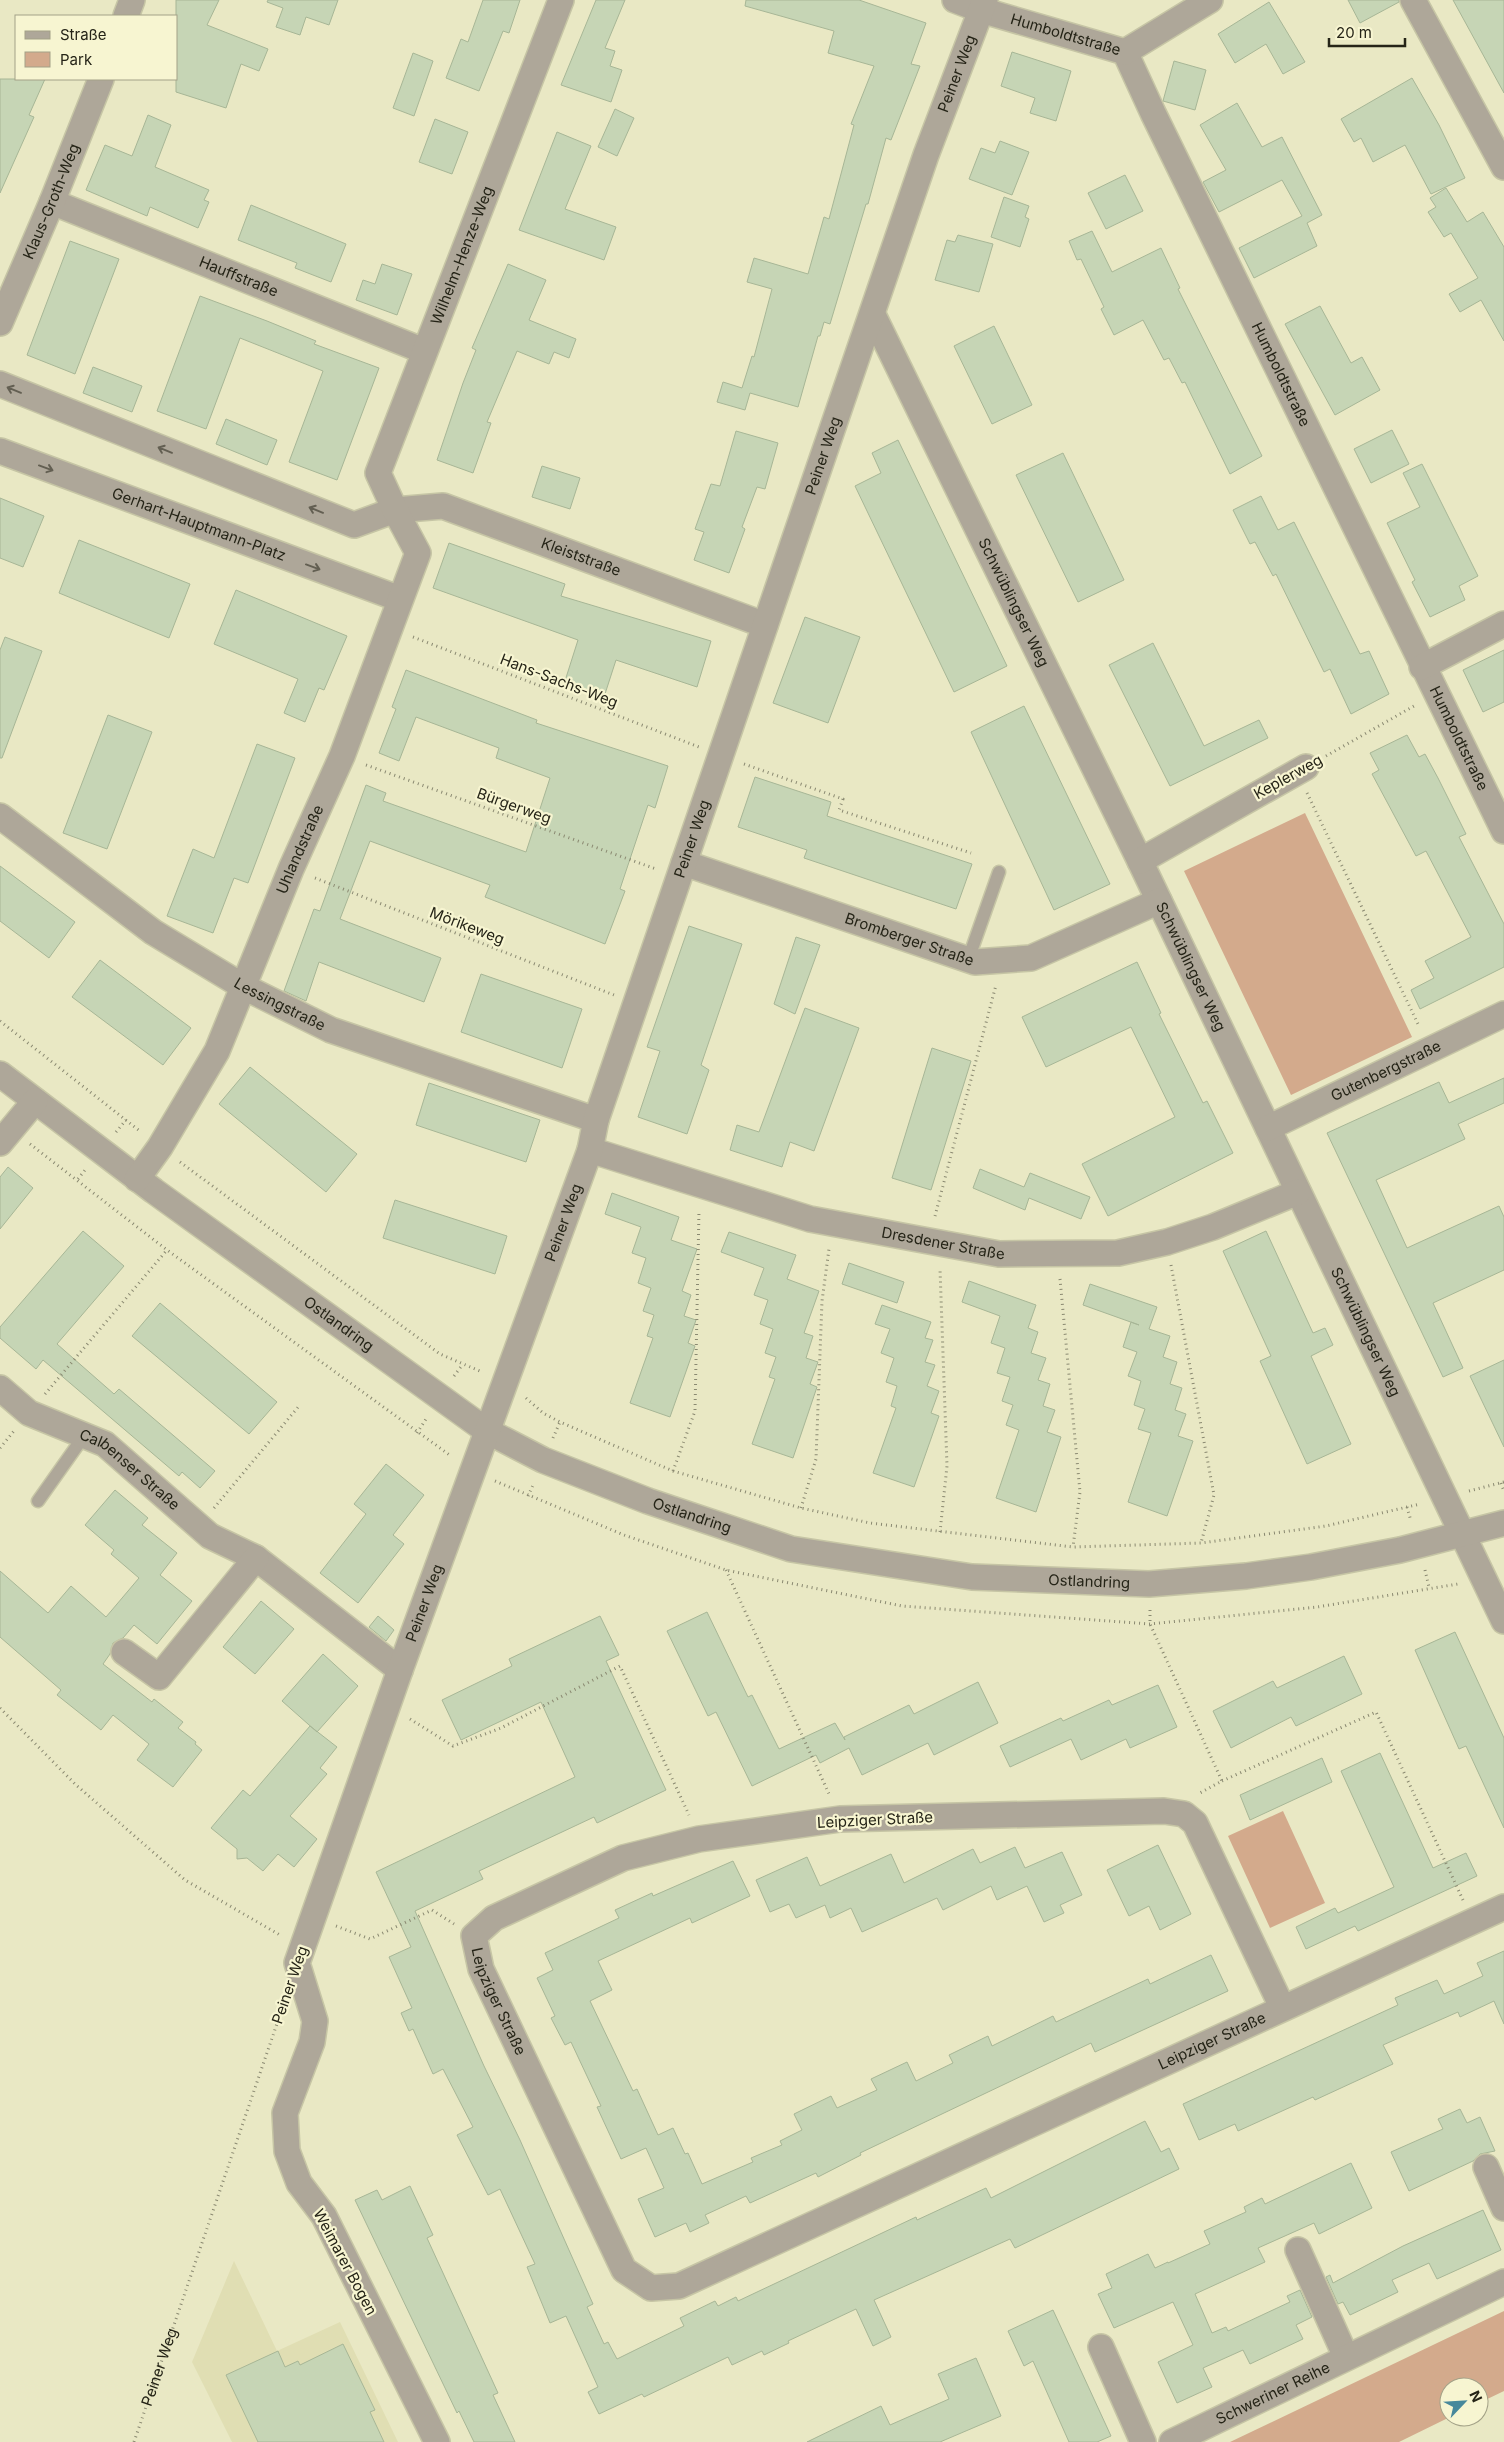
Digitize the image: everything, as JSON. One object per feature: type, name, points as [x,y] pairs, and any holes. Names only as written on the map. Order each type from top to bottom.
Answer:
[{"type":"street","points":[[126,15],[132,0]]},
{"type":"street","name":"Wilhelm-Henze-Weg","points":[[395,510],[378,472],[561,0]]},
{"type":"street","name":"Humboldtstraße","points":[[955,0],[983,5],[1126,52],[1157,122],[1422,667],[1504,831]]},
{"type":"street","points":[[1126,52],[1210,0]]},
{"type":"street","points":[[1413,0],[1504,167]]},
{"type":"street","name":"Peiner Weg","points":[[300,1956],[400,1670],[590,1150],[596,1120],[873,315],[926,155],[983,5]]},
{"type":"street","name":"Klaus-Groth-Weg","points":[[0,323],[52,202],[101,80]]},
{"type":"street","name":"Hauffstraße","points":[[52,202],[424,351]]},
{"type":"street","name":"Schwüblingser Weg","points":[[873,315],[1159,900],[1504,1620]]},
{"type":"street","points":[[0,384],[354,525],[395,510]]},
{"type":"street","name":"Gerhart-Hauptmann-Platz","points":[[0,451],[400,599]]},
{"type":"street","name":"Kleiststraße","points":[[395,510],[443,506],[765,625]]},
{"type":"street","name":"Uhlandstraße","points":[[137,1179],[160,1147],[217,1051],[291,869],[342,756],[418,553],[395,510]]},
{"type":"street","points":[[1422,667],[1504,624]]},
{"type":"street","name":"Keplerweg","points":[[1140,861],[1301,769]]},
{"type":"street","name":"Lessingstraße","points":[[0,816],[153,932],[244,987],[331,1030],[596,1120]]},
{"type":"street","name":"Bromberger Straße","points":[[682,870],[976,962],[1032,958],[1159,900]]},
{"type":"street","name":"Gutenbergstraße","points":[[1268,1128],[1504,1014]]},
{"type":"street","name":"Ostlandring","points":[[0,1074],[137,1179],[487,1432],[543,1460],[648,1501],[791,1549],[972,1577],[1148,1584],[1246,1576],[1311,1567],[1400,1550],[1504,1522]]},
{"type":"street","points":[[6,1136],[35,1101]]},
{"type":"street","name":"Dresdener Straße","points":[[590,1150],[810,1219],[999,1254],[1118,1253],[1167,1242],[1213,1227],[1298,1192]]},
{"type":"street","name":"Calbenser Straße","points":[[0,1388],[29,1413],[105,1444],[210,1536],[256,1558],[400,1670]]},
{"type":"street","points":[[124,1652],[159,1677],[256,1558]]},
{"type":"street","name":"Leipziger Straße","points":[[1282,2007],[1196,1823],[1184,1814],[1164,1811],[840,1819],[700,1839],[623,1858],[494,1918],[474,1936],[481,1969],[624,2270],[651,2288],[679,2286],[1282,2007],[1504,1907]]},
{"type":"street","name":"Weimarer Bogen","points":[[300,1956],[314,2021],[312,2042],[285,2112],[287,2151],[299,2183],[324,2216],[437,2442]]},
{"type":"street","points":[[1486,2167],[1504,2208]]},
{"type":"street","name":"Schweriner Reihe","points":[[1298,2250],[1346,2357]]},
{"type":"street","name":"Schweriner Reihe","points":[[1172,2442],[1504,2282]]},
{"type":"street","points":[[1101,2348],[1143,2442]]},
{"type":"lane","points":[[968,960],[999,872]]},
{"type":"lane","points":[[38,1501],[84,1436]]},
{"type":"path","name":"Hans-Sachs-Weg","points":[[389,628],[843,800],[839,810],[971,853]]},
{"type":"path","name":"Keplerweg","points":[[1301,769],[1436,695]]},
{"type":"path","name":"Bürgerweg","points":[[342,756],[682,870]]},
{"type":"path","points":[[1301,769],[1430,1050]]},
{"type":"path","name":"Mörikeweg","points":[[291,869],[636,1004]]},
{"type":"path","points":[[940,1532],[947,1466],[934,1242],[1002,960]]},
{"type":"path","points":[[0,1022],[160,1147],[440,1354],[487,1374],[526,1398],[542,1412],[560,1422],[673,1471],[801,1508],[870,1523],[1073,1547],[1201,1543],[1326,1526],[1447,1498],[1502,1482],[1504,1491]]},
{"type":"path","points":[[6,1136],[167,1250],[417,1433],[474,1471],[528,1496],[624,1535],[726,1570],[902,1606],[1150,1624],[1318,1607],[1429,1587],[1470,1582],[1483,1576]]},
{"type":"path","points":[[673,1471],[695,1411],[699,1185]]},
{"type":"path","points":[[801,1508],[816,1459],[822,1301],[832,1223]]},
{"type":"path","points":[[1167,1242],[1214,1495],[1201,1543]]},
{"type":"path","points":[[0,1448],[167,1250]]},
{"type":"path","points":[[1058,1254],[1080,1492],[1073,1547]]},
{"type":"path","points":[[199,1526],[299,1406]]},
{"type":"path","points":[[726,1570],[840,1819]]},
{"type":"path","points":[[1148,1584],[1150,1624],[1222,1782]]},
{"type":"path","points":[[388,1705],[454,1746],[501,1728],[620,1666],[700,1839]]},
{"type":"path","points":[[0,1708],[75,1784],[185,1880],[300,1956]]},
{"type":"path","points":[[1164,1811],[1222,1782],[1376,1712],[1473,1921]]},
{"type":"path","points":[[313,1917],[370,1939],[432,1910],[474,1936]]},
{"type":"path","name":"Peiner Weg","points":[[134,2442],[285,2000]]},
{"type":"shaded area","points":[[234,2261],[277,2351],[340,2322],[398,2442],[232,2442],[192,2362]]},
{"type":"green space","points":[[1305,813],[1412,1037],[1291,1095],[1184,871]]},
{"type":"green space","points":[[1283,1811],[1325,1903],[1270,1928],[1228,1836]]},
{"type":"green space","points":[[1504,2311],[1504,2391],[1489,2398],[1489,2377],[1439,2377],[1439,2422],[1399,2442],[1230,2442]]},
{"type":"building","points":[[176,0],[219,0],[207,25],[268,49],[259,71],[241,64],[226,108],[176,92],[176,80],[178,80],[178,15],[176,15]]},
{"type":"building","points":[[268,0],[338,0],[329,25],[306,17],[300,35],[276,27],[283,8],[267,2]]},
{"type":"building","points":[[483,0],[520,0],[509,33],[503,31],[479,91],[446,78],[461,39],[468,42]]},
{"type":"building","points":[[596,0],[625,0],[605,48],[615,51],[610,66],[622,70],[611,102],[561,85]]},
{"type":"building","points":[[746,0],[859,0],[926,23],[911,64],[920,66],[891,140],[886,138],[868,204],[866,204],[830,324],[824,322],[820,336],[818,336],[798,407],[750,393],[745,410],[717,402],[723,382],[742,388],[752,356],[754,357],[772,289],[747,282],[754,258],[808,274],[824,217],[829,219],[854,125],[851,124],[874,66],[828,53],[834,31],[745,6]]},
{"type":"building","points":[[1348,0],[1399,0],[1399,2],[1360,23]]},
{"type":"building","points":[[1453,0],[1504,0],[1504,93]]},
{"type":"building","points":[[1269,2],[1305,62],[1283,74],[1266,44],[1235,63],[1218,34]]},
{"type":"building","points":[[1012,52],[1071,71],[1056,121],[1030,113],[1035,98],[1001,86]]},
{"type":"building","points":[[413,53],[433,61],[414,116],[393,108]]},
{"type":"building","points":[[1174,61],[1206,70],[1195,110],[1163,101]]},
{"type":"building","points":[[1412,78],[1439,125],[1465,178],[1431,194],[1405,145],[1373,162],[1361,138],[1354,142],[1341,119]]},
{"type":"building","points":[[0,79],[45,80],[29,115],[34,117],[0,193]]},
{"type":"building","points":[[1237,103],[1262,147],[1282,137],[1322,215],[1307,223],[1317,246],[1254,278],[1239,248],[1302,216],[1282,180],[1219,212],[1203,182],[1226,170],[1200,125]]},
{"type":"building","points":[[615,109],[634,118],[617,156],[598,147]]},
{"type":"building","points":[[148,115],[171,125],[155,167],[209,190],[204,200],[209,202],[198,228],[150,207],[147,216],[86,190],[105,145],[132,156]]},
{"type":"building","points":[[435,119],[468,132],[452,174],[419,162]]},
{"type":"building","points":[[557,132],[591,146],[565,209],[616,227],[604,260],[519,230]]},
{"type":"building","points":[[1000,141],[1029,152],[1012,195],[969,179],[981,148],[995,153]]},
{"type":"building","points":[[1125,175],[1143,211],[1106,229],[1088,193]]},
{"type":"building","points":[[1446,188],[1467,222],[1483,212],[1504,247],[1504,341],[1481,300],[1460,312],[1449,294],[1478,278],[1451,233],[1444,237],[1428,212],[1436,207],[1430,198]]},
{"type":"building","points":[[1004,197],[1029,206],[1025,217],[1029,219],[1020,247],[991,237]]},
{"type":"building","points":[[251,205],[346,244],[331,282],[295,268],[297,263],[238,240]]},
{"type":"building","points":[[1092,231],[1112,272],[1161,248],[1180,288],[1178,289],[1262,456],[1230,474],[1185,382],[1182,383],[1169,358],[1164,360],[1143,320],[1114,335],[1101,309],[1104,307],[1081,259],[1077,260],[1069,241]]},
{"type":"building","points":[[958,235],[993,244],[979,292],[935,280],[947,240],[955,242]]},
{"type":"building","points":[[70,241],[119,259],[75,374],[27,355]]},
{"type":"building","points":[[382,264],[412,274],[397,315],[356,300],[363,280],[375,284]]},
{"type":"building","points":[[508,264],[546,280],[529,320],[576,339],[569,358],[554,352],[549,364],[517,351],[487,422],[491,423],[473,473],[437,460],[476,350],[472,348]]},
{"type":"building","points":[[200,296],[316,341],[314,344],[379,368],[337,480],[289,462],[323,371],[240,338],[206,429],[157,411]]},
{"type":"building","points":[[1320,306],[1351,363],[1362,357],[1380,390],[1335,415],[1285,324]]},
{"type":"building","points":[[994,326],[1032,405],[992,424],[954,346]]},
{"type":"building","points":[[93,367],[142,386],[132,412],[83,393]]},
{"type":"building","points":[[226,419],[277,440],[267,465],[216,444]]},
{"type":"building","points":[[1392,430],[1409,464],[1371,483],[1354,449]]},
{"type":"building","points":[[736,431],[778,443],[765,489],[757,487],[742,527],[745,529],[729,573],[694,560],[704,532],[695,529],[711,484],[720,486]]},
{"type":"building","points":[[898,440],[1007,666],[954,692],[855,486],[881,473],[872,453]]},
{"type":"building","points":[[1063,453],[1124,580],[1078,602],[1016,475]]},
{"type":"building","points":[[1422,464],[1478,576],[1459,586],[1465,600],[1430,617],[1412,582],[1415,580],[1387,523],[1420,507],[1403,473]]},
{"type":"building","points":[[542,466],[580,478],[570,509],[532,497]]},
{"type":"building","points":[[1261,496],[1278,530],[1294,522],[1360,654],[1369,651],[1389,694],[1351,714],[1330,669],[1324,672],[1276,574],[1273,576],[1255,542],[1250,544],[1233,510]]},
{"type":"building","points":[[0,498],[44,516],[23,567],[0,558]]},
{"type":"building","points":[[79,540],[190,584],[169,638],[59,593]]},
{"type":"building","points":[[449,543],[565,584],[561,596],[711,641],[697,687],[616,660],[604,697],[564,684],[578,640],[433,588]]},
{"type":"building","points":[[236,590],[347,636],[324,690],[319,688],[305,722],[284,713],[298,679],[214,644]]},
{"type":"building","points":[[805,617],[860,637],[828,723],[773,703]]},
{"type":"building","points":[[5,637],[42,651],[2,758],[0,758],[0,650]]},
{"type":"building","points":[[1153,643],[1204,746],[1259,720],[1268,738],[1170,786],[1109,665]]},
{"type":"building","points":[[1504,650],[1504,702],[1483,712],[1463,670]]},
{"type":"building","points":[[406,670],[537,720],[536,723],[668,766],[655,808],[648,805],[620,889],[625,891],[605,944],[485,897],[490,885],[370,841],[340,919],[441,958],[424,1002],[319,962],[306,1001],[284,991],[314,909],[320,911],[366,785],[386,793],[383,801],[526,852],[550,778],[496,758],[499,748],[416,717],[399,761],[379,753],[396,709],[392,707]]},
{"type":"building","points":[[1024,706],[1110,884],[1054,910],[971,732]]},
{"type":"building","points":[[108,715],[152,732],[107,849],[63,833]]},
{"type":"building","points":[[1407,735],[1419,757],[1425,754],[1438,778],[1466,834],[1459,837],[1504,924],[1504,967],[1420,1009],[1411,990],[1434,978],[1425,961],[1471,937],[1426,851],[1416,856],[1372,774],[1379,770],[1370,753]]},
{"type":"building","points":[[257,744],[295,758],[248,883],[234,878],[213,933],[167,916],[193,849],[214,858]]},
{"type":"building","points":[[755,777],[831,802],[827,816],[972,864],[956,909],[804,858],[807,850],[738,827]]},
{"type":"building","points":[[0,866],[75,922],[49,958],[0,921]]},
{"type":"building","points":[[689,926],[742,944],[701,1065],[709,1070],[687,1134],[638,1117],[660,1051],[647,1047]]},
{"type":"building","points":[[796,937],[820,945],[795,1014],[774,1004]]},
{"type":"building","points":[[100,960],[191,1028],[163,1065],[72,997]]},
{"type":"building","points":[[1137,962],[1161,1013],[1159,1014],[1203,1103],[1207,1101],[1233,1153],[1108,1216],[1082,1164],[1175,1117],[1131,1027],[1046,1067],[1022,1017]]},
{"type":"building","points":[[481,974],[582,1009],[562,1068],[461,1032]]},
{"type":"building","points":[[805,1008],[859,1028],[814,1151],[790,1142],[782,1167],[730,1150],[737,1125],[759,1132]]},
{"type":"building","points":[[932,1048],[971,1061],[931,1190],[892,1178]]},
{"type":"building","points":[[250,1067],[357,1154],[326,1192],[219,1104]]},
{"type":"building","points":[[1504,1078],[1504,1103],[1458,1124],[1465,1139],[1376,1180],[1407,1248],[1499,1206],[1504,1217],[1504,1270],[1433,1303],[1463,1368],[1443,1377],[1327,1133],[1439,1082],[1449,1103]]},
{"type":"building","points":[[429,1083],[540,1120],[526,1162],[416,1125]]},
{"type":"building","points":[[8,1167],[33,1188],[0,1229],[0,1177]]},
{"type":"building","points":[[980,1169],[1024,1187],[1030,1173],[1090,1197],[1081,1219],[1029,1198],[1025,1210],[973,1188]]},
{"type":"building","points":[[612,1193],[679,1217],[671,1240],[697,1249],[682,1291],[691,1295],[684,1316],[696,1320],[688,1343],[695,1346],[670,1417],[630,1403],[653,1338],[647,1336],[654,1315],[643,1311],[651,1288],[638,1283],[646,1258],[632,1253],[641,1227],[605,1214]]},
{"type":"building","points":[[395,1200],[507,1236],[495,1274],[383,1238]]},
{"type":"building","points":[[83,1231],[124,1266],[57,1344],[114,1394],[119,1389],[215,1471],[200,1488],[182,1472],[179,1476],[43,1360],[36,1369],[0,1338],[0,1327]]},
{"type":"building","points":[[1266,1231],[1313,1333],[1325,1328],[1333,1345],[1311,1356],[1351,1444],[1307,1464],[1260,1361],[1271,1356],[1223,1251]]},
{"type":"building","points":[[729,1232],[796,1255],[787,1279],[819,1291],[804,1333],[813,1336],[806,1358],[818,1362],[810,1384],[817,1387],[793,1458],[752,1444],[775,1379],[769,1377],[776,1357],[765,1353],[773,1329],[760,1324],[768,1300],[754,1295],[764,1268],[721,1252]]},
{"type":"building","points":[[849,1263],[904,1282],[897,1303],[842,1284]]},
{"type":"building","points":[[969,1281],[1036,1305],[1028,1328],[1038,1332],[1031,1353],[1046,1358],[1038,1380],[1050,1384],[1043,1406],[1055,1410],[1047,1432],[1061,1437],[1036,1512],[996,1498],[1019,1430],[1006,1425],[1013,1405],[1002,1401],[1010,1377],[997,1373],[1005,1348],[991,1343],[1000,1316],[962,1302]]},
{"type":"building","points":[[1090,1284],[1157,1307],[1149,1329],[1170,1336],[1163,1357],[1177,1362],[1170,1384],[1182,1388],[1175,1410],[1186,1414],[1178,1436],[1193,1441],[1167,1516],[1128,1502],[1151,1433],[1138,1429],[1145,1409],[1134,1405],[1141,1381],[1128,1376],[1137,1352],[1123,1347],[1131,1322],[1083,1305]]},
{"type":"building","points":[[160,1303],[277,1402],[249,1434],[132,1336]]},
{"type":"building","points":[[882,1305],[931,1322],[925,1338],[933,1340],[925,1362],[935,1365],[927,1386],[939,1391],[931,1413],[939,1416],[914,1487],[873,1473],[896,1408],[891,1406],[897,1386],[886,1382],[894,1358],[881,1353],[890,1329],[875,1324]]},
{"type":"building","points":[[1504,1360],[1504,1447],[1470,1376]]},
{"type":"building","points":[[386,1464],[424,1495],[393,1535],[404,1544],[358,1603],[320,1573],[366,1514],[354,1504]]},
{"type":"building","points":[[115,1490],[148,1518],[142,1525],[177,1553],[160,1575],[192,1601],[157,1644],[134,1625],[123,1638],[113,1643],[110,1654],[103,1664],[152,1702],[154,1699],[183,1722],[178,1728],[196,1742],[195,1744],[202,1750],[173,1787],[137,1760],[149,1744],[113,1715],[101,1730],[57,1695],[61,1690],[0,1637],[0,1571],[48,1613],[71,1586],[106,1617],[139,1578],[111,1554],[114,1550],[85,1525]]},
{"type":"building","points":[[261,1601],[294,1629],[255,1674],[223,1647]]},
{"type":"building","points":[[707,1612],[748,1697],[752,1695],[779,1749],[835,1723],[845,1740],[844,1737],[909,1705],[914,1714],[978,1682],[998,1723],[934,1755],[928,1743],[862,1775],[849,1748],[820,1763],[816,1755],[752,1786],[716,1712],[708,1716],[667,1631]]},
{"type":"building","points":[[378,1616],[394,1630],[386,1641],[369,1627]]},
{"type":"building","points":[[600,1616],[619,1655],[606,1661],[666,1790],[597,1823],[594,1817],[479,1871],[483,1879],[415,1911],[593,2304],[587,2307],[604,2344],[608,2342],[617,2359],[684,2326],[680,2318],[715,2301],[718,2306],[736,2297],[738,2301],[916,2217],[917,2220],[986,2188],[991,2198],[1145,2121],[1161,2152],[1169,2148],[1179,2169],[1015,2248],[1010,2239],[874,2300],[891,2337],[873,2346],[856,2309],[788,2341],[789,2343],[764,2355],[762,2351],[732,2365],[728,2357],[644,2397],[642,2394],[599,2414],[588,2392],[598,2387],[566,2316],[550,2323],[527,2267],[535,2264],[500,2189],[488,2195],[457,2135],[473,2127],[443,2069],[433,2074],[413,2029],[409,2031],[401,2013],[412,2008],[389,1957],[411,1947],[376,1872],[575,1777],[541,1702],[461,1740],[442,1700],[512,1666],[509,1659]]},
{"type":"building","points":[[1455,1632],[1504,1738],[1504,1828],[1466,1746],[1459,1749],[1415,1650]]},
{"type":"building","points":[[323,1654],[358,1686],[317,1732],[282,1701]]},
{"type":"building","points":[[1344,1656],[1362,1694],[1296,1726],[1291,1717],[1231,1748],[1213,1711],[1273,1681],[1277,1688]]},
{"type":"building","points":[[1158,1685],[1177,1727],[1130,1748],[1126,1739],[1081,1760],[1071,1739],[1010,1767],[1000,1746],[1061,1718],[1063,1721],[1109,1700],[1112,1705]]},
{"type":"building","points":[[310,1726],[337,1747],[320,1768],[327,1774],[290,1816],[317,1839],[294,1867],[278,1854],[263,1871],[247,1858],[237,1859],[237,1849],[211,1828],[243,1790],[250,1796]]},
{"type":"building","points":[[1380,1753],[1433,1868],[1466,1853],[1477,1876],[1358,1931],[1355,1926],[1306,1949],[1296,1927],[1335,1908],[1338,1913],[1394,1887],[1341,1771]]},
{"type":"building","points":[[1322,1758],[1332,1782],[1250,1820],[1240,1795]]},
{"type":"building","points":[[1158,1845],[1191,1914],[1160,1930],[1149,1906],[1129,1916],[1107,1870]]},
{"type":"building","points":[[1015,1847],[1025,1868],[1062,1852],[1082,1895],[1060,1905],[1064,1913],[1044,1922],[1027,1886],[997,1900],[991,1886],[943,1910],[937,1898],[862,1932],[851,1908],[830,1918],[825,1905],[796,1918],[789,1904],[770,1912],[756,1880],[807,1857],[820,1886],[891,1854],[904,1883],[973,1849],[980,1863]]},
{"type":"building","points":[[733,1861],[750,1896],[692,1923],[690,1918],[598,1961],[612,1990],[590,2001],[633,2091],[637,2089],[658,2135],[673,2128],[685,2154],[688,2153],[702,2184],[753,2162],[751,2158],[782,2145],[780,2141],[802,2130],[794,2114],[831,2096],[837,2108],[877,2090],[871,2079],[907,2062],[916,2081],[953,2063],[949,2055],[988,2036],[992,2046],[1053,2016],[1056,2022],[1148,1979],[1150,1984],[1211,1955],[1228,1991],[1095,2052],[1091,2043],[860,2153],[861,2155],[818,2177],[816,2173],[750,2203],[746,2196],[705,2215],[709,2223],[690,2232],[686,2223],[655,2237],[638,2199],[664,2188],[646,2148],[621,2159],[597,2107],[601,2106],[571,2042],[565,2045],[551,2018],[555,2016],[537,1978],[553,1970],[545,1953],[619,1918],[615,1910],[652,1893],[653,1896]]},
{"type":"building","points":[[1504,1951],[1504,2024],[1494,2001],[1460,2017],[1458,2012],[1383,2045],[1393,2064],[1315,2100],[1313,2097],[1238,2131],[1235,2124],[1199,2140],[1183,2104],[1398,2005],[1395,1998],[1437,1980],[1444,1994],[1483,1976],[1477,1963]]},
{"type":"building","points":[[1460,2109],[1467,2123],[1480,2117],[1495,2151],[1480,2154],[1473,2161],[1409,2191],[1391,2152],[1443,2129],[1438,2119]]},
{"type":"building","points":[[1351,2163],[1372,2208],[1319,2234],[1314,2223],[1258,2248],[1265,2262],[1195,2294],[1212,2333],[1226,2327],[1228,2331],[1290,2302],[1287,2296],[1300,2290],[1312,2317],[1296,2325],[1303,2339],[1250,2364],[1243,2350],[1203,2368],[1212,2387],[1177,2403],[1158,2362],[1193,2345],[1173,2302],[1114,2328],[1098,2294],[1112,2288],[1106,2274],[1148,2254],[1155,2268],[1210,2244],[1204,2231],[1246,2212],[1244,2207],[1262,2198],[1265,2204]]},
{"type":"building","points":[[410,2186],[433,2235],[427,2238],[498,2393],[493,2395],[515,2442],[474,2442],[459,2411],[457,2413],[355,2200],[377,2190],[382,2200]]},
{"type":"building","points":[[1483,2210],[1501,2250],[1437,2279],[1429,2263],[1392,2280],[1398,2292],[1350,2315],[1343,2302],[1338,2304],[1326,2277],[1330,2275],[1333,2283],[1403,2246]]},
{"type":"building","points":[[1053,2310],[1111,2436],[1097,2442],[1069,2442],[1033,2361],[1024,2366],[1008,2331]]},
{"type":"building","points":[[343,2344],[375,2410],[370,2412],[384,2442],[258,2442],[226,2375],[278,2351],[285,2367],[298,2361],[300,2365]]},
{"type":"building","points":[[976,2358],[1001,2416],[940,2442],[807,2442],[881,2406],[890,2425],[949,2399],[938,2374]]}]
